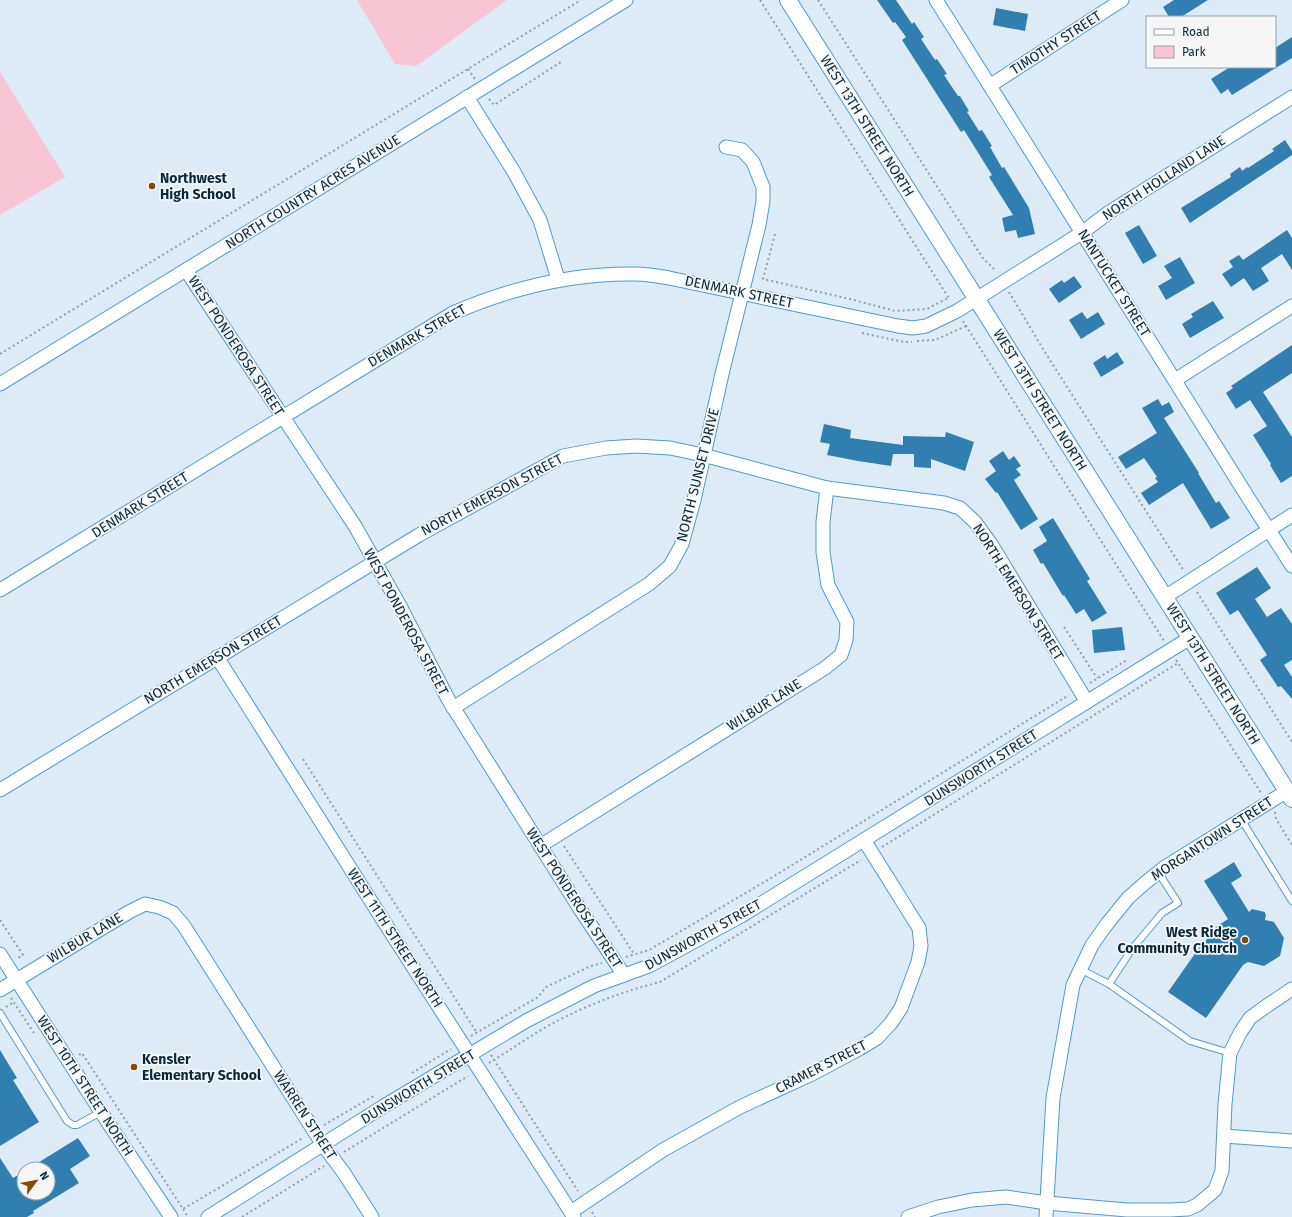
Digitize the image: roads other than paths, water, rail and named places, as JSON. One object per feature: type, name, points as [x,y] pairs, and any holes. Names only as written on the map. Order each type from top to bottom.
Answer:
[{"type":"street","name":"NORTH COUNTRY ACRES AVENUE","points":[[0,384],[626,0]]},
{"type":"street","name":"WEST 13TH STREET NORTH","points":[[788,0],[1289,795]]},
{"type":"street","name":"NANTUCKET STREET","points":[[936,0],[991,85],[1292,566]]},
{"type":"street","name":"TIMOTHY STREET","points":[[991,85],[1122,0]]},
{"type":"street","points":[[467,97],[514,172],[540,220],[558,280]]},
{"type":"street","name":"NORTH HOLLAND LANE","points":[[977,299],[1292,97]]},
{"type":"street","name":"NORTH SUNSET DRIVE","points":[[453,708],[649,584],[670,566],[682,544],[694,500],[703,455],[742,293],[760,225],[764,201],[763,187],[753,162],[742,150],[726,147]]},
{"type":"street","name":"WEST PONDEROSA STREET","points":[[186,270],[354,526],[401,608],[453,708],[624,975]]},
{"type":"street","name":"DENMARK STREET","points":[[0,590],[453,313],[476,303],[506,293],[558,280],[603,275],[636,274],[669,278],[913,328],[926,326],[957,312],[977,299]]},
{"type":"street","points":[[1175,380],[1292,306]]},
{"type":"street","name":"NORTH EMERSON STREET","points":[[0,790],[419,535],[563,456],[606,448],[636,446],[670,448],[703,455],[827,488],[944,503],[960,508],[975,522],[991,544],[1087,702]]},
{"type":"street","name":"WILBUR LANE","points":[[540,846],[825,668],[841,655],[846,640],[847,622],[828,585],[823,552],[823,522],[827,488]]},
{"type":"street","points":[[1165,597],[1292,515]]},
{"type":"street","name":"DUNSWORTH STREET","points":[[208,1217],[323,1145],[526,1022],[594,986],[649,966],[742,916],[1190,638]]},
{"type":"street","name":"WEST 11TH STREET NORTH","points":[[218,657],[380,915],[573,1214]]},
{"type":"street","name":"MORGANTOWN STREET","points":[[1046,1217],[1053,1098],[1073,985],[1092,945],[1128,898],[1158,872],[1268,802],[1289,795]]},
{"type":"street","name":"CRAMER STREET","points":[[573,1214],[585,1202],[663,1150],[740,1107],[812,1074],[860,1049],[878,1038],[891,1023],[901,1008],[918,962],[921,946],[919,928],[864,840]]},
{"type":"street","name":"WILBUR LANE","points":[[0,990],[128,912],[145,904],[160,907],[173,913]]},
{"type":"street","name":"WARREN STREET","points":[[173,913],[184,926],[323,1145],[344,1173],[372,1217]]},
{"type":"street","name":"WEST 10TH STREET NORTH","points":[[0,954],[101,1112],[171,1217]]},
{"type":"street","points":[[908,1217],[938,1206],[972,1200],[1006,1197],[1127,1210],[1188,1209],[1197,1205],[1214,1190],[1222,1171],[1224,1104],[1230,1053],[1240,1032],[1250,1018],[1292,989]]},
{"type":"street","points":[[1224,1136],[1292,1141]]},
{"type":"lane","points":[[1241,819],[1292,901]]},
{"type":"lane","points":[[1109,984],[1118,968],[1162,913],[1178,903],[1158,872]]},
{"type":"lane","points":[[1080,969],[1109,984],[1190,1041],[1230,1053]]},
{"type":"lane","points":[[0,1013],[67,1120],[73,1125],[77,1125],[101,1112]]},
{"type":"place","name":"Northwest High School","points":[[152,186]]},
{"type":"place","name":"West Ridge Community Church","points":[[1245,940]]},
{"type":"place","name":"Kensler Elementary School","points":[[134,1067]]}]
